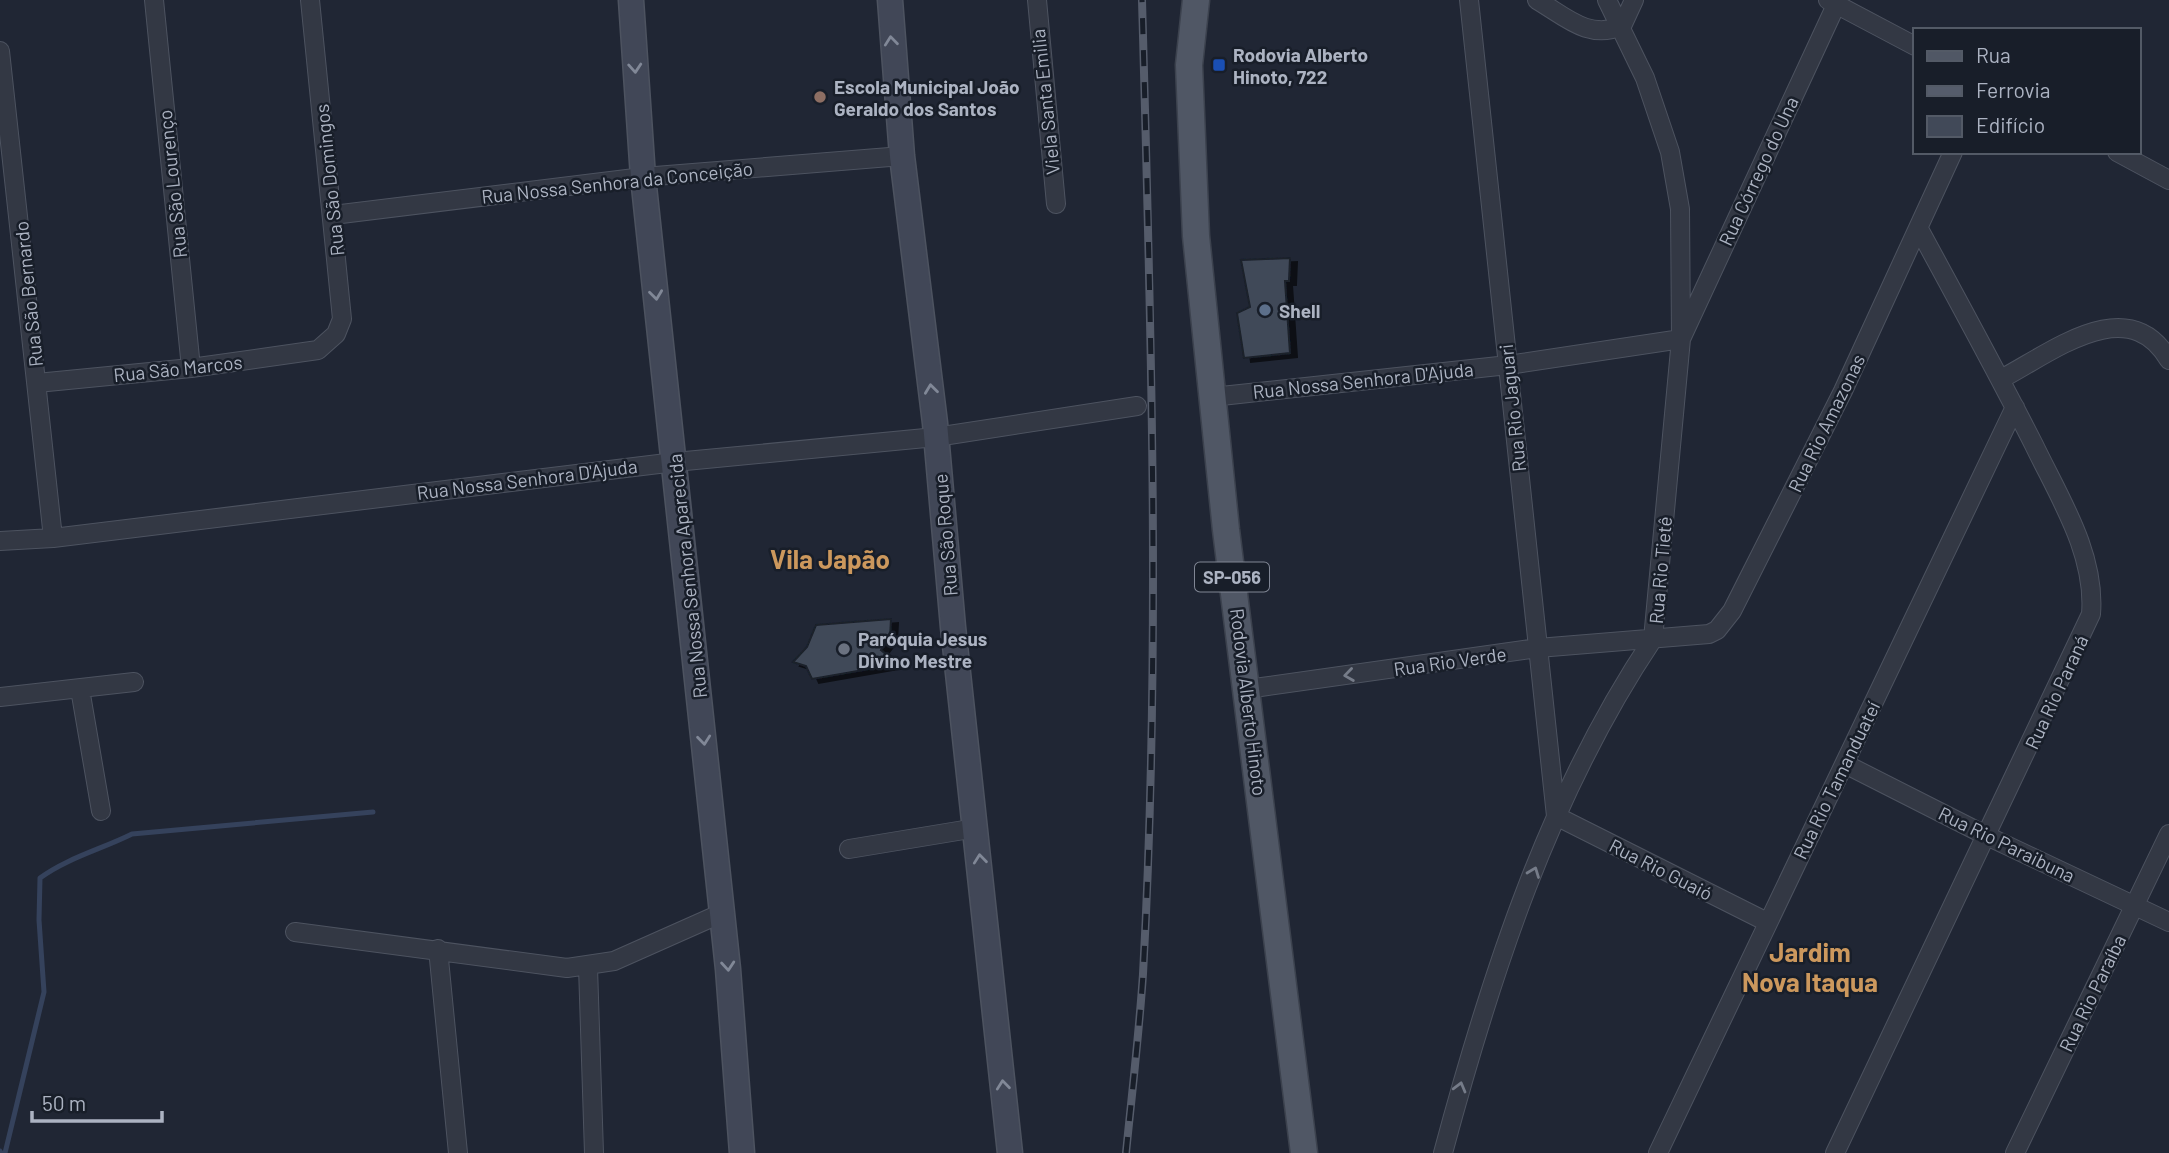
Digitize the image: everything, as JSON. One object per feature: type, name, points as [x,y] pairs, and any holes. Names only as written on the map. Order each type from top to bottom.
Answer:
[{"type":"main road","name":"Rodovia Alberto Hinoto","points":[[1196,0],[1189,65],[1196,236],[1212,397],[1304,1153]]},
{"type":"street","name":"Rua São Lourenço","points":[[154,0],[191,368]]},
{"type":"street","name":"Rua São Domingos","points":[[310,0],[342,319],[336,334],[318,350]]},
{"type":"street","name":"Rua Nossa Senhora Aparecida","points":[[631,0],[643,177],[722,913],[742,1153]]},
{"type":"street","name":"Rua São Roque","points":[[890,0],[902,156],[936,438],[953,627],[1010,1153]]},
{"type":"street","name":"Viela Santa Emilia","points":[[1037,0],[1056,204]]},
{"type":"street","name":"Rua Rio Jaguari","points":[[1469,0],[1556,816]]},
{"type":"street","points":[[1537,0],[1588,30],[1599,33],[1622,26],[1634,0]]},
{"type":"street","name":"Rua Rio Tietê","points":[[1443,1153],[1494,975],[1556,816],[1635,667],[1653,639],[1681,339],[1680,209],[1670,152],[1645,78],[1607,0]]},
{"type":"street","points":[[1832,2],[1913,45]]},
{"type":"street","name":"Rua Córrego do Una","points":[[1681,339],[1832,2]]},
{"type":"street","name":"Rua São Bernardo","points":[[0,51],[53,538]]},
{"type":"street","name":"Rua Rio Amazonas","points":[[1653,639],[1709,634],[1717,630],[1732,611],[1843,391],[1952,154]]},
{"type":"street","points":[[2121,154],[2169,180]]},
{"type":"street","name":"Rua Nossa Senhora da Conceição","points":[[333,215],[643,177],[902,156]]},
{"type":"street","name":"Rua Rio Paraná","points":[[1835,1153],[2091,614],[2092,595],[2084,554],[2066,510],[2001,379],[1919,229]]},
{"type":"street","points":[[2001,379],[2105,327],[2137,330],[2150,336],[2169,360]]},
{"type":"street","name":"Rua Nossa Senhora D'Ajuda","points":[[1212,397],[1507,365],[1681,339]]},
{"type":"street","name":"Rua São Marcos","points":[[37,383],[191,368],[318,350]]},
{"type":"street","name":"Rua Nossa Senhora D'Ajuda","points":[[0,541],[53,538],[675,462],[936,438],[1137,406]]},
{"type":"street","name":"Rua Rio Tamanduateí","points":[[1658,1153],[2015,407]]},
{"type":"street","name":"Rua Rio Verde","points":[[1247,689],[1538,648],[1653,639]]},
{"type":"street","points":[[0,697],[134,682]]},
{"type":"street","points":[[80,689],[101,811]]},
{"type":"street","name":"Rua Rio Paraibuna","points":[[1846,764],[1987,836],[2169,922]]},
{"type":"street","name":"Rua Rio Guaió","points":[[1556,816],[1767,922]]},
{"type":"street","points":[[849,849],[976,828]]},
{"type":"street","name":"Rua Rio Paraíba","points":[[2015,1153],[2169,834]]},
{"type":"street","points":[[296,932],[567,968],[614,961],[722,913]]},
{"type":"street","points":[[438,949],[458,1153]]},
{"type":"street","points":[[587,967],[594,1153]]},
{"type":"building","name":"Shell","points":[[1290,258],[1289,281],[1285,281],[1290,353],[1244,358],[1237,313],[1250,307],[1241,260]]},
{"type":"building","name":"Paróquia Jesus Divino Mestre","points":[[891,619],[890,638],[881,650],[898,664],[812,679],[806,666],[793,662],[807,647],[816,625]]},
{"type":"waterway","points":[[5,1153],[44,992],[39,920],[40,878],[73,859],[132,834],[373,812]]},
{"type":"railway","points":[[1126,1153],[1143,974],[1152,730],[1153,487],[1142,0]]},
{"type":"place","name":"Rodovia Alberto Hinoto, 722","points":[[1219,65]]},
{"type":"place","name":"Escola Municipal João Geraldo dos Santos","points":[[820,97]]},
{"type":"place","name":"Shell","points":[[1265,310]]},
{"type":"place","name":"Paróquia Jesus Divino Mestre","points":[[844,649]]},
{"type":"district","name":"Vila Japão","points":[[830,558]]},
{"type":"district","name":"Jardim Nova Itaqua","points":[[1810,966]]}]
